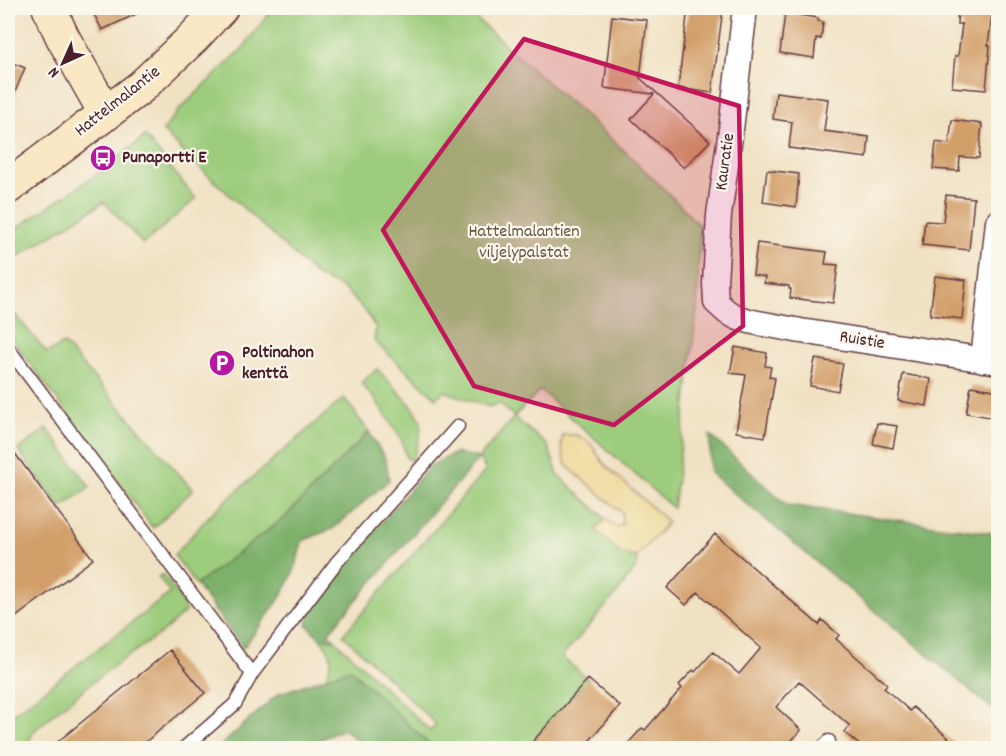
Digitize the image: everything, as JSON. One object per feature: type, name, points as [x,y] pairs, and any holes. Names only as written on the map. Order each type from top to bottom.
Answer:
[{"type":"main road","points":[[49,8],[63,38],[106,114]]},
{"type":"main road","name":"Hattelmalantie","points":[[8,187],[141,87],[221,8]]},
{"type":"street","name":"Kauratie","points":[[727,312],[716,302],[719,215],[745,8]]},
{"type":"street","points":[[991,361],[999,222]]},
{"type":"street","name":"Ruistie","points":[[727,312],[753,322],[991,361]]},
{"type":"lane","points":[[8,348],[252,674]]},
{"type":"lane","points":[[184,748],[235,704],[252,674],[336,562],[458,426]]},
{"type":"highlighted area","points":[[524,39],[739,106],[743,326],[614,425],[474,386],[383,230]]},
{"type":"green space","name":"Hattelmalantien viljelypalstat","points":[[273,8],[464,8],[628,154],[700,227],[697,309],[673,508],[540,390],[514,417],[499,403],[489,407],[444,391],[436,398],[374,341],[376,328],[365,311],[343,288],[318,277],[163,131],[177,112],[242,49]]},
{"type":"green space","points":[[145,136],[196,199],[143,244],[104,202],[8,263],[8,234],[109,166]]},
{"type":"green space","points":[[8,306],[47,353],[64,344],[193,490],[153,528],[8,334]]},
{"type":"green space","points":[[377,369],[407,401],[420,419],[418,446],[412,461],[407,458],[401,439],[378,403],[361,383]]},
{"type":"green space","points":[[344,398],[369,432],[284,518],[196,585],[174,555],[213,512]]},
{"type":"green space","points":[[514,417],[548,446],[558,475],[606,519],[596,529],[620,553],[637,557],[637,566],[562,657],[588,679],[527,748],[433,748],[350,669],[326,677],[331,656],[320,638],[335,640],[430,731],[436,724],[343,635],[486,470],[479,458]]},
{"type":"green space","points":[[47,428],[90,487],[61,508],[18,450]]},
{"type":"green space","points":[[369,432],[386,460],[389,480],[334,528],[302,541],[295,568],[285,589],[243,648],[196,585],[284,518]]},
{"type":"green space","points":[[710,435],[787,505],[998,534],[998,714],[710,473]]},
{"type":"green space","points":[[455,453],[479,458],[328,633],[335,640],[320,638],[307,625],[312,604],[430,466]]},
{"type":"green space","points":[[163,574],[186,611],[164,631],[108,670],[53,714],[33,732],[26,748],[8,748],[8,718],[170,593],[158,577]]},
{"type":"green space","points":[[350,669],[433,748],[366,748],[343,729],[319,740],[310,748],[218,748],[278,694]]},
{"type":"sand","points":[[563,435],[577,435],[590,443],[605,465],[668,522],[637,557],[620,553],[596,530],[606,519],[616,527],[622,525],[622,513],[566,465],[561,446]]},
{"type":"building","points":[[91,8],[149,8],[102,30]]},
{"type":"building","points":[[688,8],[723,8],[712,93],[678,88]]},
{"type":"building","points":[[958,8],[993,8],[988,45],[990,46],[986,90],[952,87],[955,56],[958,56],[962,24],[957,24]]},
{"type":"building","points":[[785,13],[818,18],[818,21],[823,22],[821,39],[816,38],[814,58],[780,53]]},
{"type":"building","points":[[612,16],[647,20],[640,78],[710,141],[684,168],[631,119],[654,94],[604,88]]},
{"type":"building","points":[[8,61],[25,68],[8,109]]},
{"type":"building","points":[[776,92],[828,99],[824,131],[869,137],[867,158],[789,148],[792,122],[773,119]]},
{"type":"building","points":[[952,120],[982,124],[979,158],[960,157],[959,171],[933,169],[936,142],[949,144]]},
{"type":"building","points":[[767,170],[799,174],[796,207],[763,202]]},
{"type":"building","points":[[946,195],[974,198],[969,250],[922,245],[925,221],[943,222]]},
{"type":"building","points":[[757,243],[827,252],[825,264],[838,265],[833,303],[790,298],[789,286],[764,283],[765,277],[753,275]]},
{"type":"building","points":[[935,276],[966,280],[962,319],[930,315]]},
{"type":"building","points":[[735,347],[767,353],[765,366],[771,367],[769,377],[775,378],[765,437],[736,432],[746,375],[730,373]]},
{"type":"building","points":[[815,359],[843,364],[838,391],[810,386]]},
{"type":"building","points":[[903,374],[931,379],[927,406],[898,401]]},
{"type":"building","points":[[971,386],[999,391],[995,418],[966,413]]},
{"type":"building","points":[[877,423],[897,426],[893,448],[873,444]]},
{"type":"building","points":[[8,444],[93,559],[8,623]]},
{"type":"building","points":[[715,534],[819,625],[822,620],[839,635],[836,639],[887,684],[884,688],[910,711],[913,707],[960,748],[863,748],[844,732],[850,726],[799,681],[776,707],[801,730],[785,748],[624,748],[642,728],[645,730],[682,688],[679,685],[693,670],[695,672],[713,652],[739,674],[761,648],[698,592],[686,605],[667,588]]},
{"type":"building","points":[[170,650],[205,693],[138,748],[50,748]]},
{"type":"building","points":[[588,679],[620,706],[583,748],[527,748]]},
{"type":"place","name":"Punaportti E","points":[[103,158]]},
{"type":"place","name":"Poltinahon kenttä","points":[[222,363]]}]
